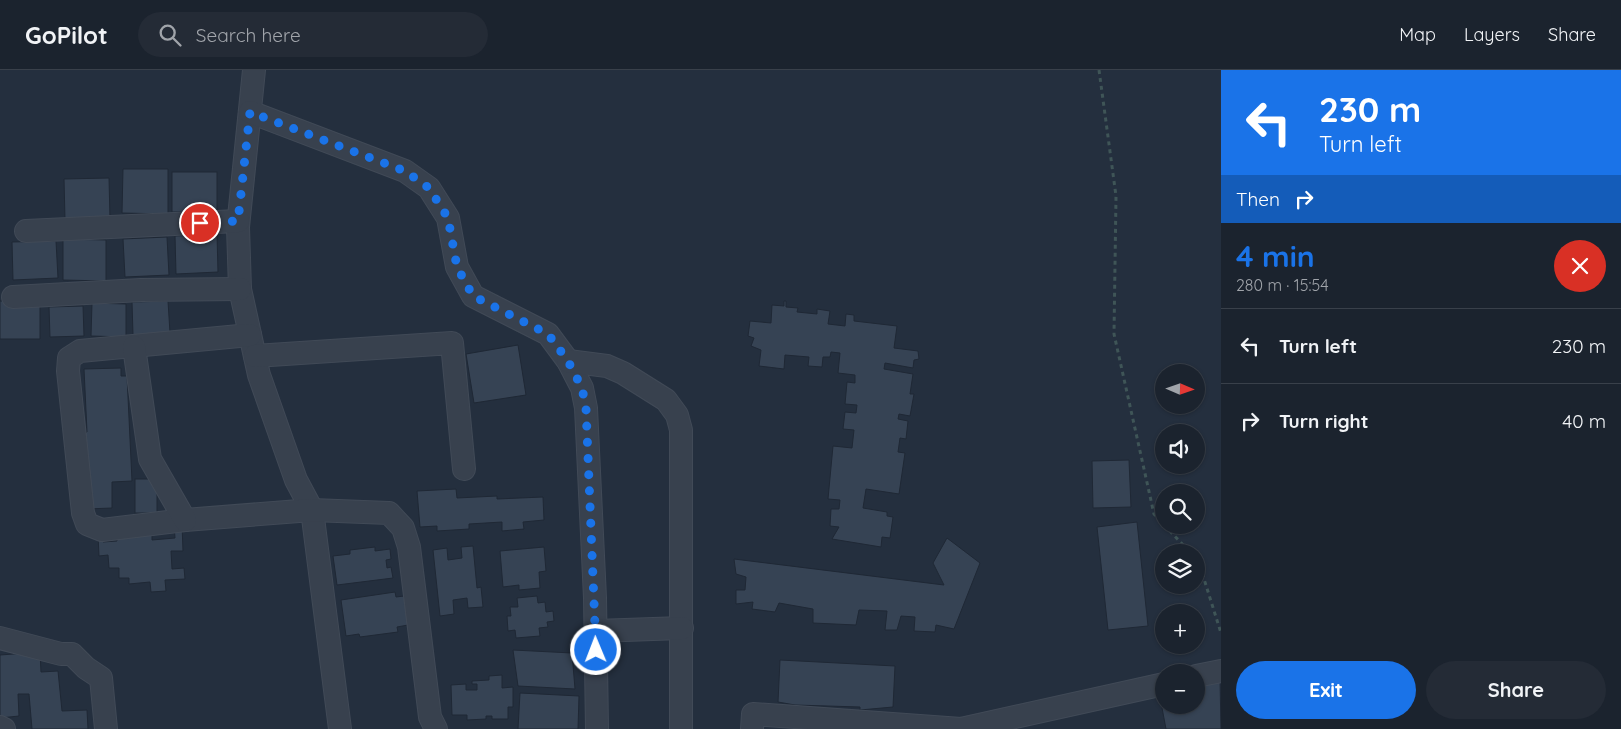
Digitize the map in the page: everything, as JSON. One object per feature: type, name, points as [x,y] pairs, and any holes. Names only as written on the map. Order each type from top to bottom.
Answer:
[{"type":"street","points":[[254,70],[238,221],[240,289],[259,375],[296,480],[312,510],[340,729]]},
{"type":"street","points":[[250,112],[405,171],[429,188],[448,218],[457,267],[473,296],[548,334],[568,361],[582,388],[586,408],[596,631],[597,729]]},
{"type":"street","points":[[26,231],[238,221]]},
{"type":"street","points":[[13,297],[141,290],[240,289]]},
{"type":"street","points":[[436,729],[430,717],[409,547],[403,528],[389,513],[312,510],[185,520],[102,530],[87,524],[83,513],[68,371],[69,358],[80,351],[134,346],[452,343],[464,469]]},
{"type":"street","points":[[134,346],[150,459],[185,520]]},
{"type":"street","points":[[568,361],[607,366],[623,373],[666,400],[678,415],[681,430],[681,729]]},
{"type":"street","points":[[596,631],[682,628]]},
{"type":"street","points":[[0,638],[61,654],[72,654],[86,668],[101,678],[106,729]]},
{"type":"street","points":[[1205,674],[1221,671]]},
{"type":"street","points":[[752,729],[753,714],[961,729],[1155,686]]},
{"type":"street","points":[[0,728],[4,729]]},
{"type":"path","points":[[1099,70],[1116,196],[1114,334],[1155,515]]},
{"type":"path","points":[[1173,534],[1182,544]]},
{"type":"path","points":[[1205,580],[1221,633]]},
{"type":"building","points":[[123,169],[168,169],[168,214],[122,213]]},
{"type":"building","points":[[172,172],[217,172],[217,212],[172,212]]},
{"type":"building","points":[[109,178],[110,219],[65,220],[64,179]]},
{"type":"building","points":[[217,234],[218,272],[176,274],[175,236]]},
{"type":"building","points":[[167,237],[169,275],[125,277],[123,239]]},
{"type":"building","points":[[63,239],[106,240],[106,281],[63,280]]},
{"type":"building","points":[[56,241],[58,278],[13,280],[12,242]]},
{"type":"building","points":[[0,301],[40,302],[40,339],[0,339]]},
{"type":"building","points":[[168,301],[170,333],[133,335],[132,302]]},
{"type":"building","points":[[784,301],[786,301],[786,307],[798,308],[797,312],[817,314],[817,309],[830,311],[828,324],[845,326],[846,314],[854,315],[854,321],[897,326],[894,348],[918,351],[919,359],[914,360],[913,368],[885,363],[884,369],[913,374],[910,394],[914,394],[910,416],[899,414],[898,419],[908,421],[906,439],[900,438],[898,452],[905,453],[899,494],[866,489],[863,508],[887,512],[887,516],[893,517],[890,538],[882,537],[881,547],[832,539],[839,527],[830,526],[831,509],[839,509],[840,500],[828,499],[833,446],[852,448],[854,430],[843,429],[845,412],[856,413],[857,405],[845,404],[847,382],[855,383],[855,375],[838,373],[840,353],[831,352],[830,357],[823,357],[822,367],[808,366],[809,357],[785,355],[784,369],[759,366],[761,350],[751,346],[754,338],[748,336],[750,321],[771,323],[772,305],[784,306]]},
{"type":"building","points":[[92,303],[126,304],[126,337],[91,336]]},
{"type":"building","points":[[83,306],[84,336],[50,337],[49,307]]},
{"type":"building","points":[[518,345],[526,395],[474,403],[466,354]]},
{"type":"building","points":[[121,368],[121,376],[127,376],[132,481],[112,482],[112,508],[86,509],[83,433],[87,432],[84,369]]},
{"type":"building","points":[[1129,460],[1131,507],[1093,508],[1092,461]]},
{"type":"building","points":[[135,479],[157,479],[157,513],[135,513]]},
{"type":"building","points":[[456,489],[457,498],[497,496],[497,499],[543,497],[544,520],[523,522],[524,529],[502,531],[502,522],[469,524],[469,529],[437,531],[437,526],[420,527],[417,491]]},
{"type":"building","points":[[1137,522],[1148,626],[1108,630],[1097,527]]},
{"type":"building","points":[[174,524],[182,524],[183,551],[171,551],[172,569],[184,568],[185,579],[165,580],[166,591],[151,592],[150,582],[129,584],[129,578],[119,578],[119,568],[109,568],[108,555],[99,556],[98,534],[102,533],[103,542],[117,541],[117,538],[152,532],[152,540],[175,538]]},
{"type":"building","points":[[947,538],[980,563],[954,629],[936,625],[935,632],[914,631],[915,617],[901,616],[897,630],[885,630],[887,611],[859,610],[856,625],[813,623],[813,609],[779,603],[775,612],[752,609],[753,602],[736,604],[736,590],[745,590],[746,577],[736,574],[734,559],[944,585],[933,563]]},
{"type":"building","points":[[473,546],[477,588],[481,587],[483,607],[468,608],[467,598],[453,600],[454,614],[440,616],[433,550],[447,548],[448,560],[462,558],[461,547]]},
{"type":"building","points":[[375,547],[375,551],[390,549],[391,559],[386,560],[387,568],[391,567],[393,578],[337,585],[333,556],[350,554],[350,550]]},
{"type":"building","points":[[544,547],[546,571],[539,572],[540,588],[519,590],[519,585],[503,587],[500,551]]},
{"type":"building","points":[[395,592],[396,597],[404,596],[408,625],[397,627],[398,632],[360,637],[359,634],[346,636],[341,600]]},
{"type":"building","points":[[537,596],[538,603],[545,602],[546,612],[553,611],[554,621],[547,622],[548,627],[539,628],[540,636],[516,638],[515,630],[508,631],[507,616],[511,616],[510,607],[518,607],[517,598]]},
{"type":"building","points":[[513,650],[572,653],[575,689],[518,686]]},
{"type":"building","points":[[40,652],[41,672],[58,671],[62,711],[87,710],[88,729],[32,729],[29,694],[18,694],[19,716],[0,718],[0,655]]},
{"type":"building","points":[[780,660],[895,666],[893,707],[860,710],[860,707],[795,705],[778,702]]},
{"type":"building","points":[[502,675],[502,688],[513,687],[513,707],[508,707],[508,719],[492,719],[492,716],[486,716],[486,719],[467,720],[467,715],[452,715],[451,685],[466,684],[466,690],[477,690],[477,684],[472,684],[472,681],[489,680],[489,676]]},
{"type":"building","points":[[1220,679],[1221,729],[1166,729],[1163,714],[1205,714],[1205,682]]},
{"type":"building","points":[[520,693],[579,696],[578,729],[518,729]]},
{"type":"route","points":[[200,223],[238,221],[250,112],[405,171],[429,188],[448,218],[457,267],[473,296],[548,334],[568,361],[582,388],[586,408],[596,650]]}]
